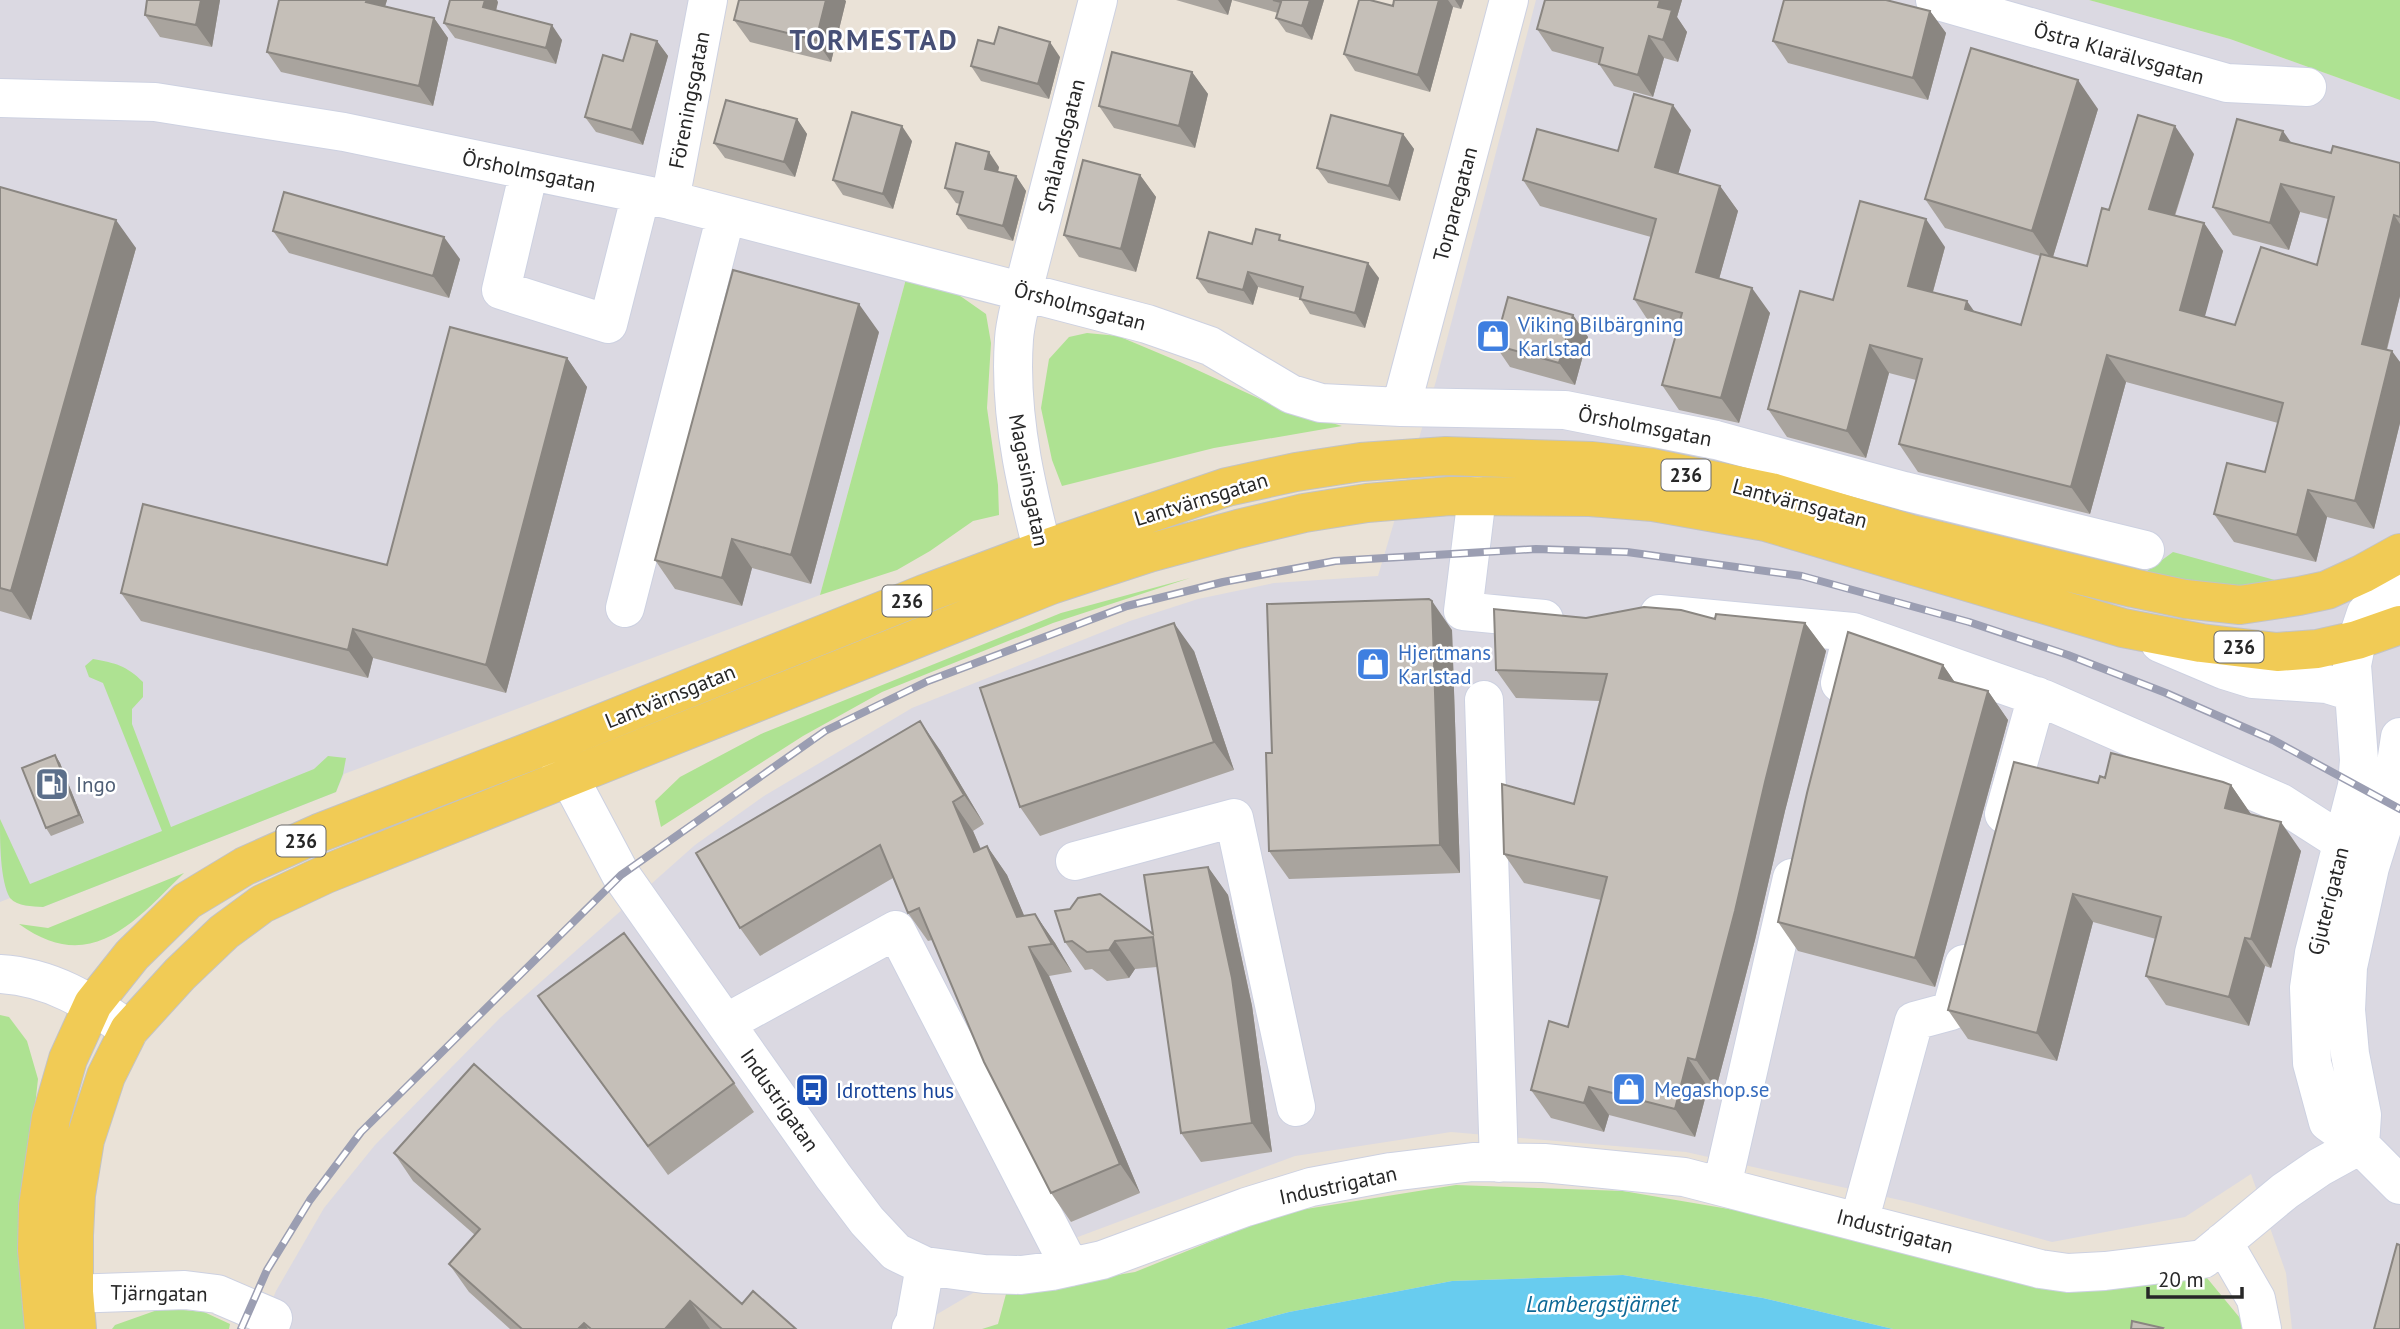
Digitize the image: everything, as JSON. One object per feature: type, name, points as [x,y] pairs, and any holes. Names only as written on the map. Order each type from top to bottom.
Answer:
[{"type":"main road","name":"Lantvärnsgatan","points":[[130,1030],[180,974],[224,932],[262,904],[326,874],[569,778],[1227,487],[1296,472],[1361,462],[1446,456],[1592,461],[1653,468],[1771,492],[1911,534],[2133,588],[2240,605],[2327,590],[2400,553]]},
{"type":"main road","name":"Lantvärnsgatan","points":[[93,1004],[132,955],[187,901],[245,866],[319,834],[924,594],[1047,567],[1162,550],[1304,513],[1367,503],[1478,496],[1590,497],[1653,502],[1766,522],[2123,628],[2201,643],[2277,652],[2317,649],[2357,640],[2400,625]]},
{"type":"main road","name":"236","points":[[59,1311],[38,1206],[49,1129],[68,1059],[93,1004]]},
{"type":"main road","name":"236","points":[[59,1311],[85,1140],[106,1076],[130,1030]]},
{"type":"street","name":"Föreningsgatan","points":[[529,171],[501,290],[608,324],[655,197],[709,0]]},
{"type":"street","name":"Smålandsgatan","points":[[1023,291],[1098,0]]},
{"type":"street","name":"Torparegatan","points":[[1401,407],[1508,0]]},
{"type":"street","name":"Östra Klarälvsgatan","points":[[1935,0],[2227,83],[2307,87]]},
{"type":"street","name":"Örsholmsgatan","points":[[0,98],[155,102],[344,132],[655,197],[1147,324],[1210,346],[1291,394],[1321,403],[1565,410],[1716,440],[1904,491],[2145,550]]},
{"type":"street","points":[[625,608],[726,215]]},
{"type":"street","name":"Magasinsgatan","points":[[1023,291],[1014,336],[1012,381],[1015,421],[1047,567]]},
{"type":"street","points":[[1478,496],[1463,611],[1582,623]]},
{"type":"street","points":[[2357,640],[2366,613],[2400,581]]},
{"type":"street","points":[[1622,622],[1663,613],[1853,632],[2037,696],[2281,803],[2342,842]]},
{"type":"street","name":"Lantvärnsgatan","points":[[2123,628],[2224,670],[2253,679],[2327,684],[2353,692]]},
{"type":"street","points":[[1833,711],[1853,632]]},
{"type":"street","name":"Gjuterigatan","points":[[2357,640],[2352,666],[2359,760],[2357,786],[2314,953],[2308,1016],[2312,1063],[2328,1122],[2360,1145],[2400,1185]]},
{"type":"street","points":[[1994,853],[2037,696]]},
{"type":"street","points":[[1484,700],[1499,1163]]},
{"type":"street","name":"Gjuterigatan","points":[[2360,1145],[2362,1115],[2350,1054],[2346,1010],[2348,967],[2370,867],[2390,803],[2400,737]]},
{"type":"street","name":"Industrigatan","points":[[552,743],[621,875],[867,1221],[896,1252],[925,1266],[984,1274],[1021,1275],[1070,1267],[1102,1260],[1246,1207],[1311,1187],[1391,1172],[1474,1162],[1544,1163],[1684,1177],[2040,1269],[2068,1273],[2105,1271],[2203,1259],[2286,1191],[2320,1167],[2360,1145]]},
{"type":"street","points":[[1075,861],[1234,818],[1296,1107]]},
{"type":"street","points":[[1722,1186],[1800,842]]},
{"type":"street","points":[[726,1023],[896,930],[1070,1267]]},
{"type":"street","points":[[1859,1222],[1914,1021],[1951,1011],[1972,932]]},
{"type":"street","points":[[3,966],[58,986],[93,1004],[130,1030]]},
{"type":"street","points":[[2223,1242],[2256,1299],[2262,1329]]},
{"type":"street","points":[[911,1329],[915,1322],[925,1266]]},
{"type":"street","name":"Tjärngatan","points":[[59,1311],[185,1290],[217,1294],[271,1324]]},
{"type":"shaded area","points":[[0,0],[690,0],[647,210],[906,279],[820,595],[344,774],[336,792],[43,907],[23,905],[10,898],[0,902]]},
{"type":"shaded area","points":[[1536,0],[2089,0],[2230,39],[2400,100],[2400,1329],[2292,1329],[2286,1273],[2251,1174],[2185,1217],[2052,1242],[1913,1203],[1686,1152],[1451,1132],[1295,1156],[1051,1247],[912,1329],[260,1329],[276,1291],[324,1208],[375,1145],[500,1018],[695,845],[764,796],[912,708],[1130,621],[1198,599],[1274,583],[1378,576],[1436,381]]},
{"type":"green space","points":[[2089,0],[2400,0],[2400,100],[2230,39]]},
{"type":"green space","points":[[906,279],[956,293],[986,314],[991,343],[987,408],[998,485],[999,515],[973,521],[897,570],[820,595]]},
{"type":"green space","points":[[1087,333],[1118,336],[1275,406],[1342,426],[1214,448],[1062,486],[1052,460],[1041,408],[1049,359],[1069,337]]},
{"type":"green space","points":[[2173,552],[2282,582],[2241,590],[2143,574]]},
{"type":"green space","points":[[1190,578],[1053,623],[882,692],[803,736],[661,827],[655,801],[680,777],[761,734],[1061,613]]},
{"type":"green space","points":[[93,659],[121,666],[143,682],[143,697],[132,709],[132,724],[171,827],[314,769],[328,756],[346,758],[336,792],[43,907],[17,903],[10,898],[4,882],[0,819],[30,884],[162,831],[103,683],[89,677],[85,666]]},
{"type":"green space","points":[[184,873],[129,924],[90,944],[68,945],[45,939],[19,924],[48,928]]},
{"type":"green space","points":[[0,1015],[9,1017],[27,1041],[38,1079],[21,1233],[22,1305],[26,1329],[0,1329]]},
{"type":"green space","points":[[1456,1185],[1623,1191],[1781,1218],[2086,1291],[2207,1278],[2249,1329],[1893,1329],[1763,1298],[1623,1275],[1452,1281],[1289,1312],[1225,1329],[982,1329],[998,1324],[1006,1294],[1135,1272],[1281,1213]]},
{"type":"green space","points":[[163,1308],[204,1312],[230,1324],[229,1329],[112,1329],[115,1325]]},
{"type":"water","name":"Lambergstjärnet","points":[[1623,1275],[1763,1298],[1893,1329],[1225,1329],[1289,1312],[1452,1281]]},
{"type":"building","points":[[147,0],[201,0],[196,25],[145,15]]},
{"type":"building","points":[[279,0],[367,0],[366,2],[434,18],[419,86],[267,52]]},
{"type":"building","points":[[450,0],[485,0],[483,7],[552,25],[546,48],[444,23]]},
{"type":"building","points":[[739,0],[826,0],[816,40],[734,20]]},
{"type":"building","points":[[1273,0],[1310,0],[1302,26],[1276,18],[1281,2]]},
{"type":"building","points":[[1359,0],[1393,6],[1394,0],[1439,0],[1418,75],[1344,54]]},
{"type":"building","points":[[1545,0],[1660,0],[1658,7],[1672,10],[1663,40],[1649,36],[1638,75],[1599,64],[1603,48],[1537,29]]},
{"type":"building","points":[[1784,0],[1886,0],[1930,11],[1913,78],[1773,41]]},
{"type":"building","points":[[999,27],[1050,42],[1038,84],[971,66],[978,40],[994,44]]},
{"type":"building","points":[[631,34],[657,41],[632,130],[585,117],[603,55],[623,61]]},
{"type":"building","points":[[1971,48],[2078,80],[2032,231],[1925,199]]},
{"type":"building","points":[[1112,52],[1192,72],[1179,126],[1099,106]]},
{"type":"building","points":[[1634,94],[1673,105],[1655,167],[1720,186],[1696,272],[1752,288],[1721,398],[1662,385],[1682,313],[1634,299],[1656,219],[1523,180],[1537,129],[1618,151]]},
{"type":"building","points":[[726,100],[797,119],[784,162],[714,143]]},
{"type":"building","points":[[852,112],[902,126],[883,194],[833,180]]},
{"type":"building","points":[[1331,115],[1403,134],[1389,186],[1317,168]]},
{"type":"building","points":[[2138,115],[2175,126],[2149,209],[2204,223],[2180,310],[2235,325],[2261,247],[2317,265],[2334,197],[2281,184],[2270,223],[2213,207],[2237,119],[2283,131],[2280,140],[2331,153],[2333,146],[2400,163],[2400,217],[2394,215],[2362,344],[2392,351],[2355,501],[2308,490],[2297,535],[2214,514],[2227,463],[2265,472],[2283,403],[2107,355],[2071,487],[1899,444],[1922,359],[1870,345],[1847,431],[1768,409],[1800,291],[1833,300],[1860,201],[1926,219],[1908,286],[1967,301],[1965,309],[2021,325],[2041,254],[2087,266],[2102,208],[2109,210]]},
{"type":"building","points":[[956,143],[989,152],[985,169],[1016,176],[1003,226],[957,214],[963,192],[945,188]]},
{"type":"building","points":[[1083,160],[1140,175],[1121,249],[1064,235]]},
{"type":"building","points":[[0,187],[116,220],[11,591],[0,588]]},
{"type":"building","points":[[284,192],[444,237],[433,276],[273,231]]},
{"type":"building","points":[[1256,229],[1280,235],[1279,240],[1368,263],[1355,313],[1300,299],[1303,287],[1248,272],[1243,290],[1197,278],[1209,232],[1252,244]]},
{"type":"building","points":[[733,270],[859,304],[791,555],[732,539],[722,578],[655,560]]},
{"type":"building","points":[[1508,297],[1573,315],[1559,363],[1495,345]]},
{"type":"building","points":[[450,327],[567,358],[486,665],[353,629],[348,650],[121,593],[143,504],[387,565]]},
{"type":"building","points":[[1432,601],[1440,845],[1269,851],[1266,753],[1272,753],[1267,604]]},
{"type":"building","points":[[1644,607],[1681,610],[1715,619],[1716,614],[1805,623],[1696,1060],[1688,1058],[1675,1109],[1589,1087],[1584,1103],[1531,1090],[1549,1021],[1568,1027],[1607,877],[1504,854],[1502,784],[1574,804],[1607,674],[1496,670],[1494,609],[1586,618]]},
{"type":"building","points":[[1174,623],[1214,742],[1020,807],[980,688]]},
{"type":"building","points":[[1848,632],[1943,665],[1939,678],[1988,691],[1915,958],[1778,922]]},
{"type":"building","points":[[920,721],[964,795],[953,802],[974,852],[987,846],[1017,917],[1035,914],[1052,944],[1029,947],[1120,1164],[1051,1193],[984,1062],[919,908],[908,913],[880,845],[740,928],[696,853]]},
{"type":"building","points":[[2111,753],[2231,785],[2225,808],[2281,822],[2251,939],[2245,938],[2229,997],[2146,976],[2161,917],[2073,894],[2037,1033],[1948,1010],[2014,762],[2098,783],[2100,776],[2105,778]]},
{"type":"building","points":[[55,755],[79,815],[46,828],[22,768]]},
{"type":"building","points":[[1208,867],[1232,978],[1252,1123],[1181,1133],[1153,937],[1115,941],[1109,950],[1087,952],[1072,941],[1065,942],[1055,911],[1070,909],[1078,898],[1100,894],[1153,934],[1144,875]]},
{"type":"building","points":[[624,933],[734,1083],[648,1146],[538,996]]},
{"type":"building","points":[[474,1064],[742,1304],[753,1291],[796,1329],[722,1329],[690,1301],[665,1329],[591,1329],[584,1323],[578,1329],[522,1329],[449,1264],[480,1229],[394,1153]]},
{"type":"building","points":[[2397,1244],[2400,1245],[2400,1329],[2374,1329]]},
{"type":"building","points":[[2132,1321],[2163,1328],[2131,1329]]},
{"type":"railway","points":[[241,1329],[267,1270],[310,1200],[361,1132],[621,875],[825,731],[928,681],[1127,606],[1223,582],[1335,561],[1536,549],[1627,552],[1802,576],[1969,622],[2068,655],[2166,693],[2273,740],[2400,809]]},
{"type":"place","name":"Viking Bilbärgning Karlstad","points":[[1493,336]]},
{"type":"place","name":"Hjertmans Karlstad","points":[[1373,664]]},
{"type":"place","name":"Ingo","points":[[52,784]]},
{"type":"place","name":"Megashop.se","points":[[1629,1089]]},
{"type":"place","name":"Idrottens hus","points":[[812,1090]]},
{"type":"district","name":"TORMESTAD","points":[[874,39]]}]
